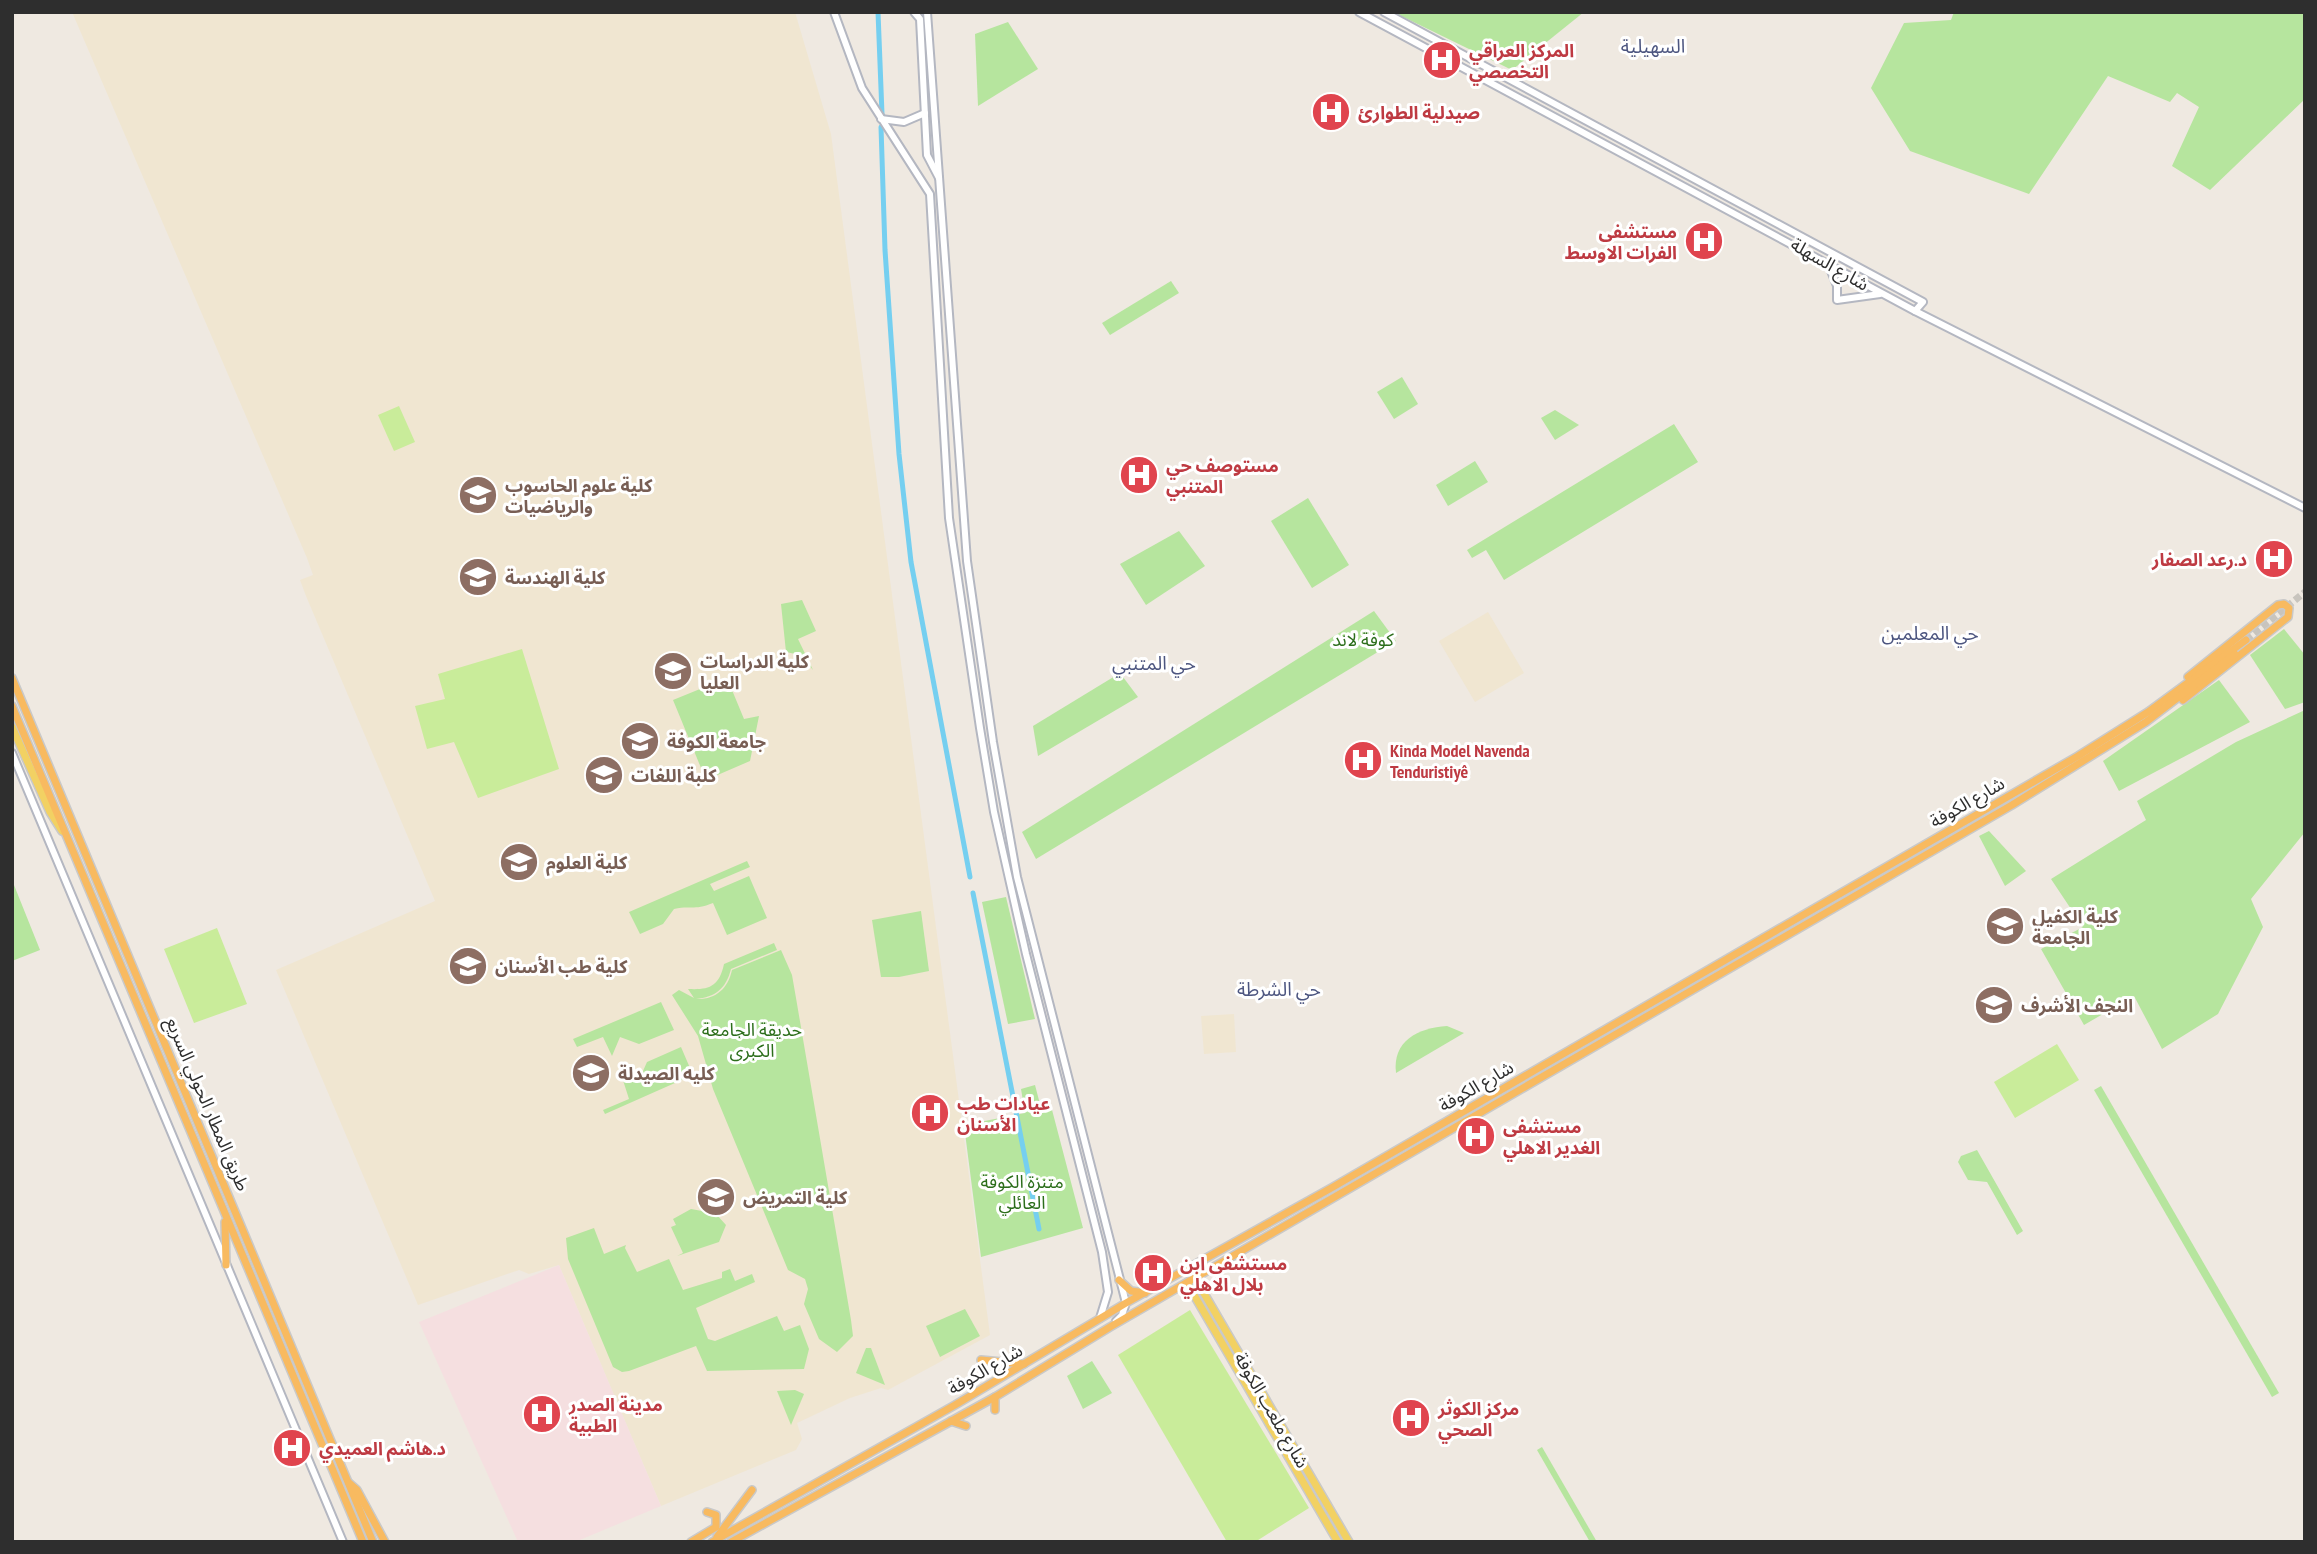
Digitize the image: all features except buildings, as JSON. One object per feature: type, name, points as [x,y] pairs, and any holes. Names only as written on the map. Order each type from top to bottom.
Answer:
[{"type":"highway","points":[[2284,604],[2289,608],[2288,617],[2222,671],[2179,703],[2151,714],[2278,605],[2284,604]]},
{"type":"highway","name":"شارع الكوفة","points":[[731,1542],[995,1397],[1110,1326],[2011,805],[2151,714],[2248,641]]},
{"type":"highway","name":"طريق المطار الحولي السريع","points":[[12,678],[373,1542]]},
{"type":"highway","name":"طريق المطار الحولي السريع","points":[[12,706],[363,1542]]},
{"type":"highway","name":"شارع الكوفة","points":[[714,1541],[955,1405],[1126,1303],[2151,714]]},
{"type":"highway","points":[[2007,797],[2007,803],[2011,805]]},
{"type":"highway","points":[[1989,807],[1994,810],[1993,815]]},
{"type":"highway","points":[[1753,945],[1751,950],[1757,953]]},
{"type":"highway","points":[[1734,956],[1740,958],[1740,964]]},
{"type":"highway","points":[[159,1059],[165,1061],[171,1056]]},
{"type":"highway","points":[[166,1075],[171,1069],[177,1070]]},
{"type":"highway","points":[[1489,1108],[1484,1109],[1481,1105],[1494,1093]]},
{"type":"highway","points":[[1454,1128],[1469,1114],[1463,1111]]},
{"type":"highway","points":[[223,1211],[226,1265]]},
{"type":"highway","points":[[1119,1280],[1131,1291],[1146,1293]]},
{"type":"highway","points":[[1165,1283],[1168,1289],[1173,1291]]},
{"type":"highway","points":[[1098,1335],[1104,1345]]},
{"type":"highway","points":[[981,1360],[1025,1364]]},
{"type":"highway","points":[[975,1393],[975,1399],[981,1405]]},
{"type":"highway","points":[[995,1397],[995,1410]]},
{"type":"highway","points":[[955,1405],[961,1416]]},
{"type":"highway","points":[[951,1421],[966,1426]]},
{"type":"highway","points":[[349,1483],[358,1490],[385,1542]]},
{"type":"highway","points":[[714,1541],[752,1490]]},
{"type":"highway","points":[[691,1542],[716,1527],[716,1515],[707,1512]]},
{"type":"main road","points":[[834,12],[862,88],[930,194],[949,517],[954,556],[994,812],[1105,1267],[1108,1292],[1100,1320]]},
{"type":"main road","points":[[838,23],[842,12]]},
{"type":"main road","points":[[914,12],[920,19],[927,155],[941,183]]},
{"type":"main road","points":[[927,12],[941,183],[951,370],[968,570],[1003,807],[1017,877],[1126,1303],[1122,1315],[1110,1326]]},
{"type":"main road","name":"شارع السهلة","points":[[1359,12],[1882,294],[2305,508]]},
{"type":"main road","name":"شارع السهلة","points":[[1384,12],[1923,302],[1915,311]]},
{"type":"main road","points":[[881,119],[904,122],[925,113]]},
{"type":"main road","points":[[1627,155],[1632,145]]},
{"type":"main road","points":[[1827,263],[1834,274],[1837,300],[1882,294]]},
{"type":"main road","points":[[954,556],[960,561],[967,556]]},
{"type":"main road","points":[[957,573],[961,569],[968,570]]},
{"type":"main road","points":[[12,727],[50,812],[70,844]]},
{"type":"main road","points":[[12,753],[343,1542]]},
{"type":"main road","points":[[1048,1040],[1054,1041],[1057,1037]]},
{"type":"main road","points":[[1105,1267],[1111,1270],[1116,1266]]},
{"type":"main road","name":"شارع ملعب الكوفة","points":[[1195,1278],[1271,1420]]},
{"type":"main road","name":"شارع ملعب الكوفة","points":[[1187,1283],[1349,1542]]},
{"type":"main road","name":"شارع ملعب الكوفة","points":[[1280,1433],[1338,1542]]},
{"type":"shaded area","name":"جامعة الكوفة","points":[[72,12],[795,12],[831,134],[990,1335],[888,1390],[881,1388],[850,1398],[797,1423],[802,1439],[796,1450],[661,1506],[559,1265],[529,1274],[519,1270],[418,1305],[276,970],[435,901],[300,580],[313,575],[307,558]]},
{"type":"shaded area","points":[[1488,612],[1524,673],[1475,702],[1439,641]]},
{"type":"shaded area","points":[[1234,1014],[1236,1052],[1204,1054],[1201,1016]]},
{"type":"shaded area","name":"مدينة الصدر الطبية","points":[[559,1265],[661,1506],[575,1542],[518,1542],[419,1322]]},
{"type":"green space","points":[[1393,12],[1584,12],[1512,70]]},
{"type":"green space","points":[[1954,12],[2305,12],[2305,99],[2210,190],[2172,166],[2199,107],[2177,93],[2170,102],[2108,76],[2029,194],[1910,151],[1871,88],[1904,23],[1951,20]]},
{"type":"green space","points":[[1008,22],[1038,69],[978,106],[975,34]]},
{"type":"green space","points":[[1171,281],[1179,293],[1110,335],[1102,323]]},
{"type":"green space","points":[[1402,377],[1418,404],[1394,419],[1377,392]]},
{"type":"green space","points":[[399,406],[415,442],[394,451],[378,415]]},
{"type":"green space","points":[[1555,410],[1579,425],[1555,440],[1541,418]]},
{"type":"green space","points":[[1674,424],[1698,462],[1504,580],[1486,550],[1472,558],[1467,550]]},
{"type":"green space","points":[[1475,461],[1488,482],[1448,506],[1436,485]]},
{"type":"green space","points":[[1308,498],[1349,565],[1312,588],[1271,521]]},
{"type":"green space","points":[[1179,531],[1205,566],[1146,605],[1120,564]]},
{"type":"green space","points":[[802,600],[816,631],[798,639],[813,670],[800,655],[786,652],[781,604]]},
{"type":"green space","name":"كوفة لاند","points":[[1374,611],[1396,641],[1036,859],[1022,832]]},
{"type":"green space","points":[[2284,629],[2305,655],[2305,702],[2285,709],[2250,655]]},
{"type":"green space","points":[[522,649],[559,769],[478,798],[454,742],[427,749],[415,706],[445,699],[438,674]]},
{"type":"green space","points":[[1120,673],[1138,697],[1038,756],[1033,726]]},
{"type":"green space","points":[[727,678],[744,719],[759,716],[750,761],[706,780],[673,700]]},
{"type":"green space","points":[[2219,680],[2250,722],[2119,791],[2103,761]]},
{"type":"green space","points":[[2305,710],[2305,832],[2251,899],[2263,927],[2218,1014],[2162,1049],[2134,996],[2084,1025],[2041,949],[2083,927],[2051,879],[2146,820],[2137,801],[2236,742]]},
{"type":"green space","points":[[1989,831],[2026,871],[2005,886],[1979,836]]},
{"type":"green space","points":[[747,861],[750,867],[710,884],[714,891],[749,876],[767,918],[727,935],[713,903],[701,907],[674,909],[663,924],[640,934],[629,912]]},
{"type":"green space","points":[[12,880],[40,950],[12,961]]},
{"type":"green space","points":[[1006,897],[1035,1019],[1008,1024],[982,902]]},
{"type":"green space","points":[[921,911],[929,971],[899,977],[881,977],[872,920]]},
{"type":"green space","points":[[217,928],[247,1004],[194,1023],[164,949]]},
{"type":"green space","name":"حديقة الجامعة الكبرى","points":[[774,943],[777,950],[731,969],[719,991],[696,999],[709,998],[720,992],[727,983],[732,970],[781,950],[792,975],[851,1320],[853,1336],[837,1352],[819,1339],[804,1304],[808,1289],[805,1279],[788,1270],[713,1089],[698,1036],[672,995],[679,990],[694,998],[688,989],[712,986],[719,978],[724,964]]},
{"type":"green space","points":[[661,1002],[674,1030],[639,1044],[620,1037],[612,1056],[603,1037],[577,1047],[573,1039]]},
{"type":"green space","points":[[1447,1026],[1464,1033],[1396,1073],[1398,1052],[1409,1038],[1426,1030]]},
{"type":"green space","points":[[2057,1044],[2079,1080],[2015,1118],[1994,1082]]},
{"type":"green space","points":[[681,1047],[693,1075],[605,1114],[603,1110],[629,1099],[621,1074],[639,1080],[647,1062]]},
{"type":"green space","name":"متنزة الكوفة العائلي","points":[[1035,1085],[1041,1108],[1051,1106],[1083,1228],[981,1257],[964,1125],[1025,1113],[1021,1089]]},
{"type":"green space","points":[[2101,1086],[2279,1393],[2272,1397],[2094,1090]]},
{"type":"green space","points":[[1977,1150],[2023,1231],[2017,1235],[1987,1182],[1968,1180],[1958,1162],[1961,1156]]},
{"type":"green space","points":[[715,1196],[721,1207],[716,1214],[726,1225],[719,1242],[677,1256],[683,1253],[671,1227],[676,1225],[673,1219],[691,1209],[702,1211],[704,1202]]},
{"type":"green space","points":[[594,1228],[604,1254],[626,1245],[637,1272],[669,1259],[683,1290],[722,1278],[722,1272],[730,1269],[735,1281],[752,1274],[755,1282],[696,1308],[708,1339],[715,1341],[777,1316],[784,1331],[800,1325],[809,1349],[804,1369],[707,1371],[696,1346],[629,1371],[622,1372],[613,1367],[568,1259],[566,1238]]},
{"type":"green space","points":[[965,1309],[980,1336],[940,1357],[926,1326]]},
{"type":"green space","points":[[1190,1310],[1309,1508],[1255,1542],[1227,1542],[1118,1355]]},
{"type":"green space","points":[[866,1348],[871,1348],[885,1385],[856,1373]]},
{"type":"green space","points":[[1092,1361],[1112,1393],[1083,1409],[1067,1376]]},
{"type":"green space","points":[[795,1390],[804,1394],[791,1425],[777,1391]]},
{"type":"green space","points":[[1542,1447],[1597,1542],[1590,1542],[1537,1450]]},
{"type":"waterway","points":[[878,12],[882,114]]},
{"type":"waterway","points":[[881,127],[885,250],[899,454],[911,562],[970,877]]},
{"type":"waterway","points":[[973,893],[1039,1229]]},
{"type":"tunnel","points":[[2246,640],[2305,592]]},
{"type":"place","name":"المركز العراقي التخصصي","points":[[1442,60]]},
{"type":"place","name":"صيدلية الطوارئ","points":[[1331,112]]},
{"type":"place","name":"مستشفى الفرات الاوسط","points":[[1704,241]]},
{"type":"place","name":"مستوصف حي المتنبي","points":[[1139,475]]},
{"type":"place","name":"كلية علوم الحاسوب والرياضيات","points":[[478,495]]},
{"type":"place","name":"د.رعد الصفار","points":[[2274,559]]},
{"type":"place","name":"كلية الهندسة","points":[[478,577]]},
{"type":"place","name":"كلية الدراسات العليا","points":[[673,671]]},
{"type":"place","name":"جامعة الكوفة","points":[[640,741]]},
{"type":"place","name":"Kinda Model Navenda Tenduristiyê","points":[[1363,760]]},
{"type":"place","name":"كلبة اللغات","points":[[604,775]]},
{"type":"place","name":"كلية العلوم","points":[[519,862]]},
{"type":"place","name":"كلية الكفيل الجامعة","points":[[2005,926]]},
{"type":"place","name":"كلية طب الأسنان","points":[[468,966]]},
{"type":"place","name":"النجف الأشرف","points":[[1994,1005]]},
{"type":"place","name":"كليه الصيدلة","points":[[591,1073]]},
{"type":"place","name":"عيادات طب الأسنان","points":[[930,1113]]},
{"type":"place","name":"مستشفى الغدير الاهلي","points":[[1476,1136]]},
{"type":"place","name":"كلية التمريض","points":[[716,1197]]},
{"type":"place","name":"مستشفى ابن بلال الاهلي","points":[[1153,1273]]},
{"type":"place","name":"مدينة الصدر الطبية","points":[[542,1414]]},
{"type":"place","name":"مركز الكوثر الصحي","points":[[1411,1418]]},
{"type":"place","name":"د.هاشم العميدي","points":[[292,1448]]},
{"type":"district","name":"السهيلية","points":[[1653,46]]},
{"type":"district","name":"حي المعلمين","points":[[1930,633]]},
{"type":"district","name":"حي المتنبي","points":[[1154,663]]},
{"type":"district","name":"حي الشرطة","points":[[1279,989]]}]
